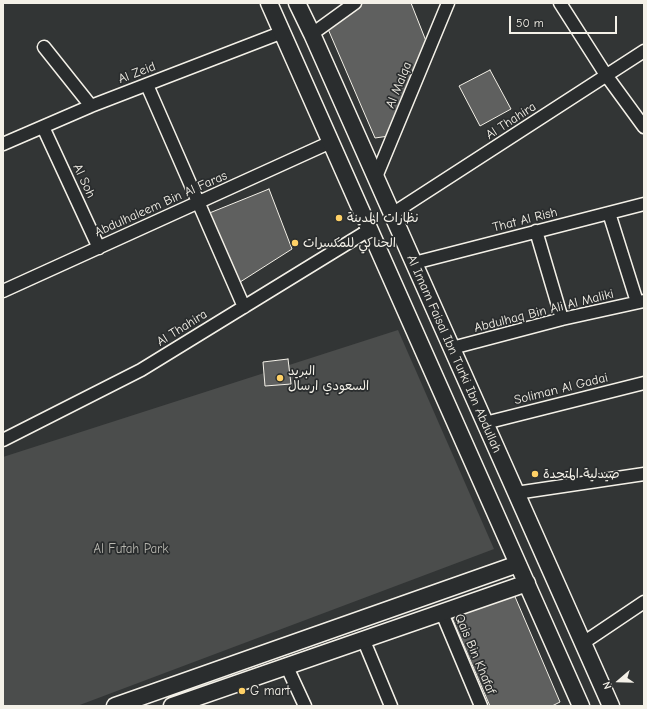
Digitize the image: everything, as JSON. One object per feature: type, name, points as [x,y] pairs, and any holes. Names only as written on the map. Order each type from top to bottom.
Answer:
[{"type":"main road","name":"Al Imam Faisal Ibn Turki Ibn Abdullah","points":[[270,3],[369,230],[581,706]]},
{"type":"main road","name":"Al Imam Faisal Ibn Turki Ibn Abdullah","points":[[297,3],[611,706]]},
{"type":"main road","points":[[115,706],[518,564]]},
{"type":"main road","points":[[222,689],[442,614],[527,583]]},
{"type":"main road","points":[[255,657],[250,660],[246,667],[250,675],[257,678]]},
{"type":"main road","points":[[172,706],[205,701],[229,684],[231,677],[228,671],[217,670]]},
{"type":"street","points":[[312,34],[355,3]]},
{"type":"street","name":"Al Malqa","points":[[376,177],[448,3]]},
{"type":"street","points":[[560,3],[606,76],[644,127]]},
{"type":"street","name":"Al Zeid","points":[[3,144],[90,106],[283,32]]},
{"type":"street","points":[[44,47],[90,106]]},
{"type":"street","name":"Al Thahira","points":[[392,214],[644,51]]},
{"type":"street","points":[[147,85],[244,307]]},
{"type":"street","name":"Al Soh","points":[[43,127],[98,248]]},
{"type":"street","name":"Abdulhaleem Bin Al Faras","points":[[3,291],[331,142]]},
{"type":"street","name":"That Al Rish","points":[[414,263],[644,204]]},
{"type":"street","points":[[609,213],[640,301]]},
{"type":"street","name":"Al Thahira","points":[[3,440],[141,370],[369,230]]},
{"type":"street","points":[[536,232],[562,319]]},
{"type":"street","name":"Abdulhaq Bin Ali Al Maliki","points":[[452,348],[562,319],[640,301]]},
{"type":"street","name":"Soliman Al Gadai","points":[[485,422],[644,383]]},
{"type":"street","points":[[516,493],[644,474]]},
{"type":"street","points":[[583,643],[644,602]]},
{"type":"street","name":"Qais Bin Khafaf","points":[[442,614],[481,706]]},
{"type":"street","points":[[364,640],[391,706]]},
{"type":"street","points":[[287,667],[304,706]]},
{"type":"green space","name":"Al Futah Park","points":[[398,330],[494,549],[77,706],[3,706],[3,457]]},
{"type":"building","points":[[363,3],[411,3],[426,41],[389,136],[375,138],[328,29]]},
{"type":"building","points":[[490,70],[511,109],[480,126],[459,86]]},
{"type":"building","points":[[269,189],[292,249],[237,284],[207,214]]},
{"type":"building","points":[[288,359],[291,384],[265,386],[263,362]]},
{"type":"building","points":[[513,592],[560,702],[552,706],[490,706],[452,618]]},
{"type":"place","name":"نظارات المدينة","points":[[339,218]]},
{"type":"place","name":"الحناكي للمكسرات","points":[[295,243]]},
{"type":"place","name":"البريد السعودي ارسال","points":[[280,378]]},
{"type":"place","name":"صيدلية المتحدة","points":[[535,474]]},
{"type":"place","name":"G mart","points":[[242,691]]}]
